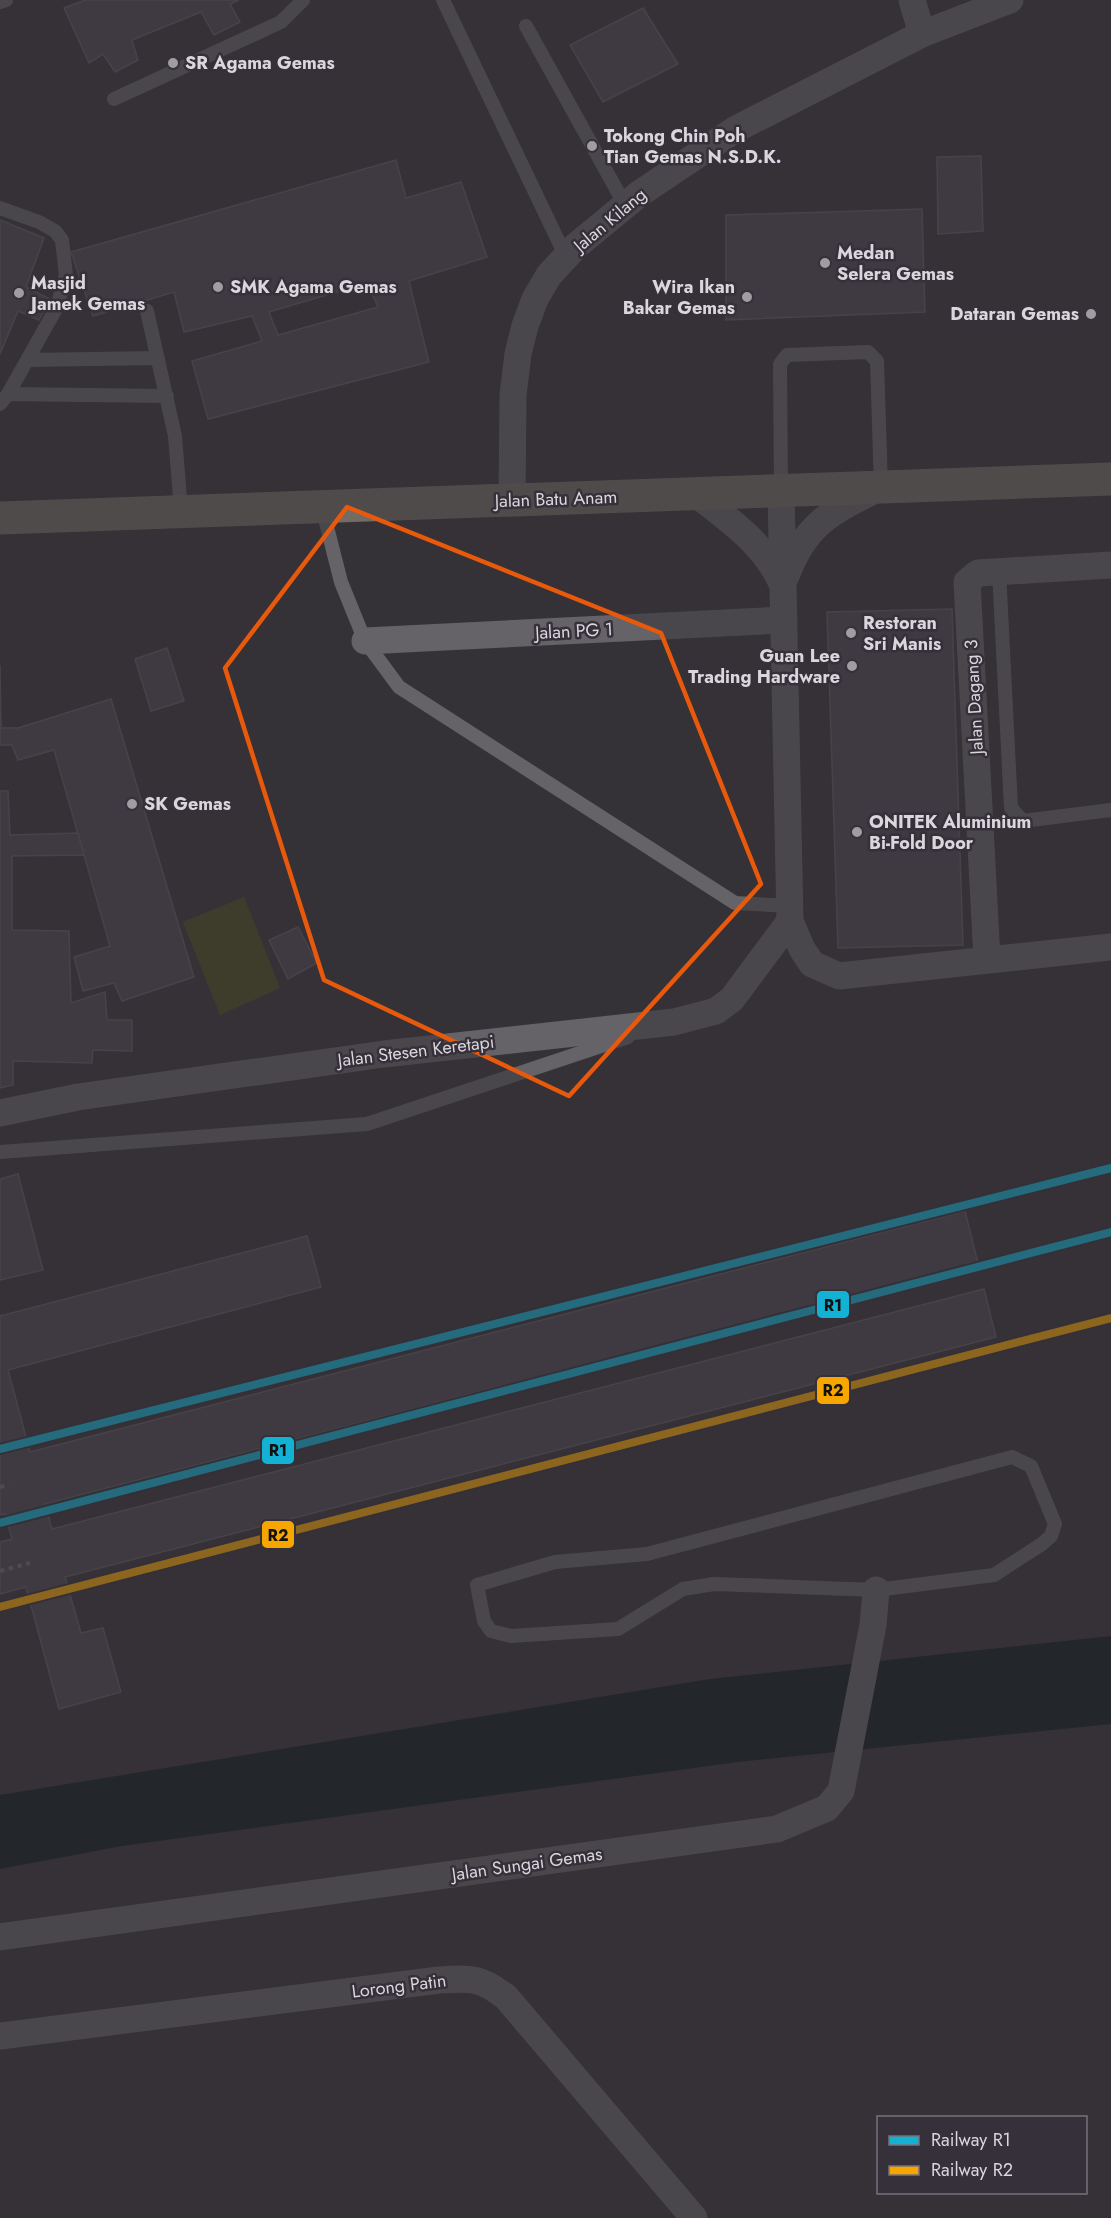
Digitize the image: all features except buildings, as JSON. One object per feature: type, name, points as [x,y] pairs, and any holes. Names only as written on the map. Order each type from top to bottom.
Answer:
[{"type":"highway","name":"Jalan Batu Anam","points":[[0,518],[1111,479]]},
{"type":"street","points":[[912,0],[922,34]]},
{"type":"street","name":"Jalan Kilang","points":[[512,500],[513,395],[518,354],[525,326],[535,299],[549,275],[576,246],[625,205],[736,129],[922,34],[1010,0]]},
{"type":"street","points":[[783,585],[795,551],[820,521],[843,506],[881,488]]},
{"type":"street","points":[[781,491],[790,914],[801,949],[812,964],[839,976],[1111,947]]},
{"type":"street","points":[[696,494],[753,540],[774,565],[783,585]]},
{"type":"street","name":"Jalan Dagang 3","points":[[987,959],[967,582],[978,573],[1111,565]]},
{"type":"street","name":"Jalan PG 1","points":[[365,641],[783,620]]},
{"type":"street","name":"Jalan Stesen Keretapi","points":[[0,1113],[78,1097],[384,1054],[674,1022],[716,1011],[732,999],[790,914]]},
{"type":"street","name":"Jalan Sungai Gemas","points":[[0,1937],[777,1829],[827,1808],[841,1791],[873,1624],[876,1590]]},
{"type":"street","name":"Lorong Patin","points":[[0,2036],[439,1980],[470,1978],[489,1984],[506,1997],[694,2218]]},
{"type":"lane","points":[[0,2],[6,0]]},
{"type":"lane","points":[[114,99],[281,22],[303,0]]},
{"type":"lane","points":[[443,0],[566,257]]},
{"type":"lane","points":[[526,26],[625,205]]},
{"type":"lane","points":[[0,208],[39,222],[55,231],[62,240],[66,275],[57,307],[4,399]]},
{"type":"lane","points":[[147,311],[176,436],[181,510]]},
{"type":"lane","points":[[781,491],[780,364],[788,355],[868,352],[877,361],[881,488]]},
{"type":"lane","points":[[27,360],[158,358]]},
{"type":"lane","points":[[4,399],[167,396]]},
{"type":"lane","points":[[322,507],[341,582],[365,641],[399,687],[735,903],[790,914]]},
{"type":"lane","points":[[999,571],[1011,808],[1023,821],[1111,810]]},
{"type":"lane","points":[[0,1152],[368,1124],[674,1022]]},
{"type":"lane","points":[[1011,1457],[1031,1466],[1055,1524],[1052,1536],[993,1575],[876,1590],[714,1584],[683,1589],[618,1629],[511,1636],[491,1631],[484,1621],[477,1585],[555,1562],[647,1554],[1011,1457]]},
{"type":"path","points":[[0,1487],[9,1485]]},
{"type":"path","points":[[0,1571],[30,1563]]},
{"type":"highlighted area","points":[[347,507],[661,633],[761,884],[569,1096],[324,980],[225,668]]},
{"type":"green space","points":[[244,897],[280,988],[220,1015],[183,922]]},
{"type":"shaded area","points":[[1111,1636],[1111,1724],[738,1762],[122,1846],[0,1869],[0,1795],[710,1679]]},
{"type":"railway","points":[[0,1449],[1111,1168]]},
{"type":"railway","points":[[0,1523],[1111,1232]]},
{"type":"rail line","name":"R1","points":[[0,1449],[1111,1168]]},
{"type":"rail line","name":"R1","points":[[0,1523],[1111,1232]]},
{"type":"rail line","name":"R2","points":[[0,1607],[1111,1318]]},
{"type":"place","name":"SR Agama Gemas","points":[[173,63]]},
{"type":"place","name":"Tokong Chin Poh Tian Gemas N.S.D.K.","points":[[592,146]]},
{"type":"place","name":"Medan Selera Gemas","points":[[825,263]]},
{"type":"place","name":"SMK Agama Gemas","points":[[218,287]]},
{"type":"place","name":"Masjid Jamek Gemas","points":[[19,293]]},
{"type":"place","name":"Wira Ikan Bakar Gemas","points":[[747,297]]},
{"type":"place","name":"Dataran Gemas","points":[[1091,314]]},
{"type":"place","name":"Restoran Sri Manis","points":[[851,633]]},
{"type":"place","name":"Guan Lee Trading Hardware","points":[[852,666]]},
{"type":"place","name":"SK Gemas","points":[[132,804]]},
{"type":"place","name":"ONITEK Aluminium Bi-Fold Door","points":[[857,832]]}]
